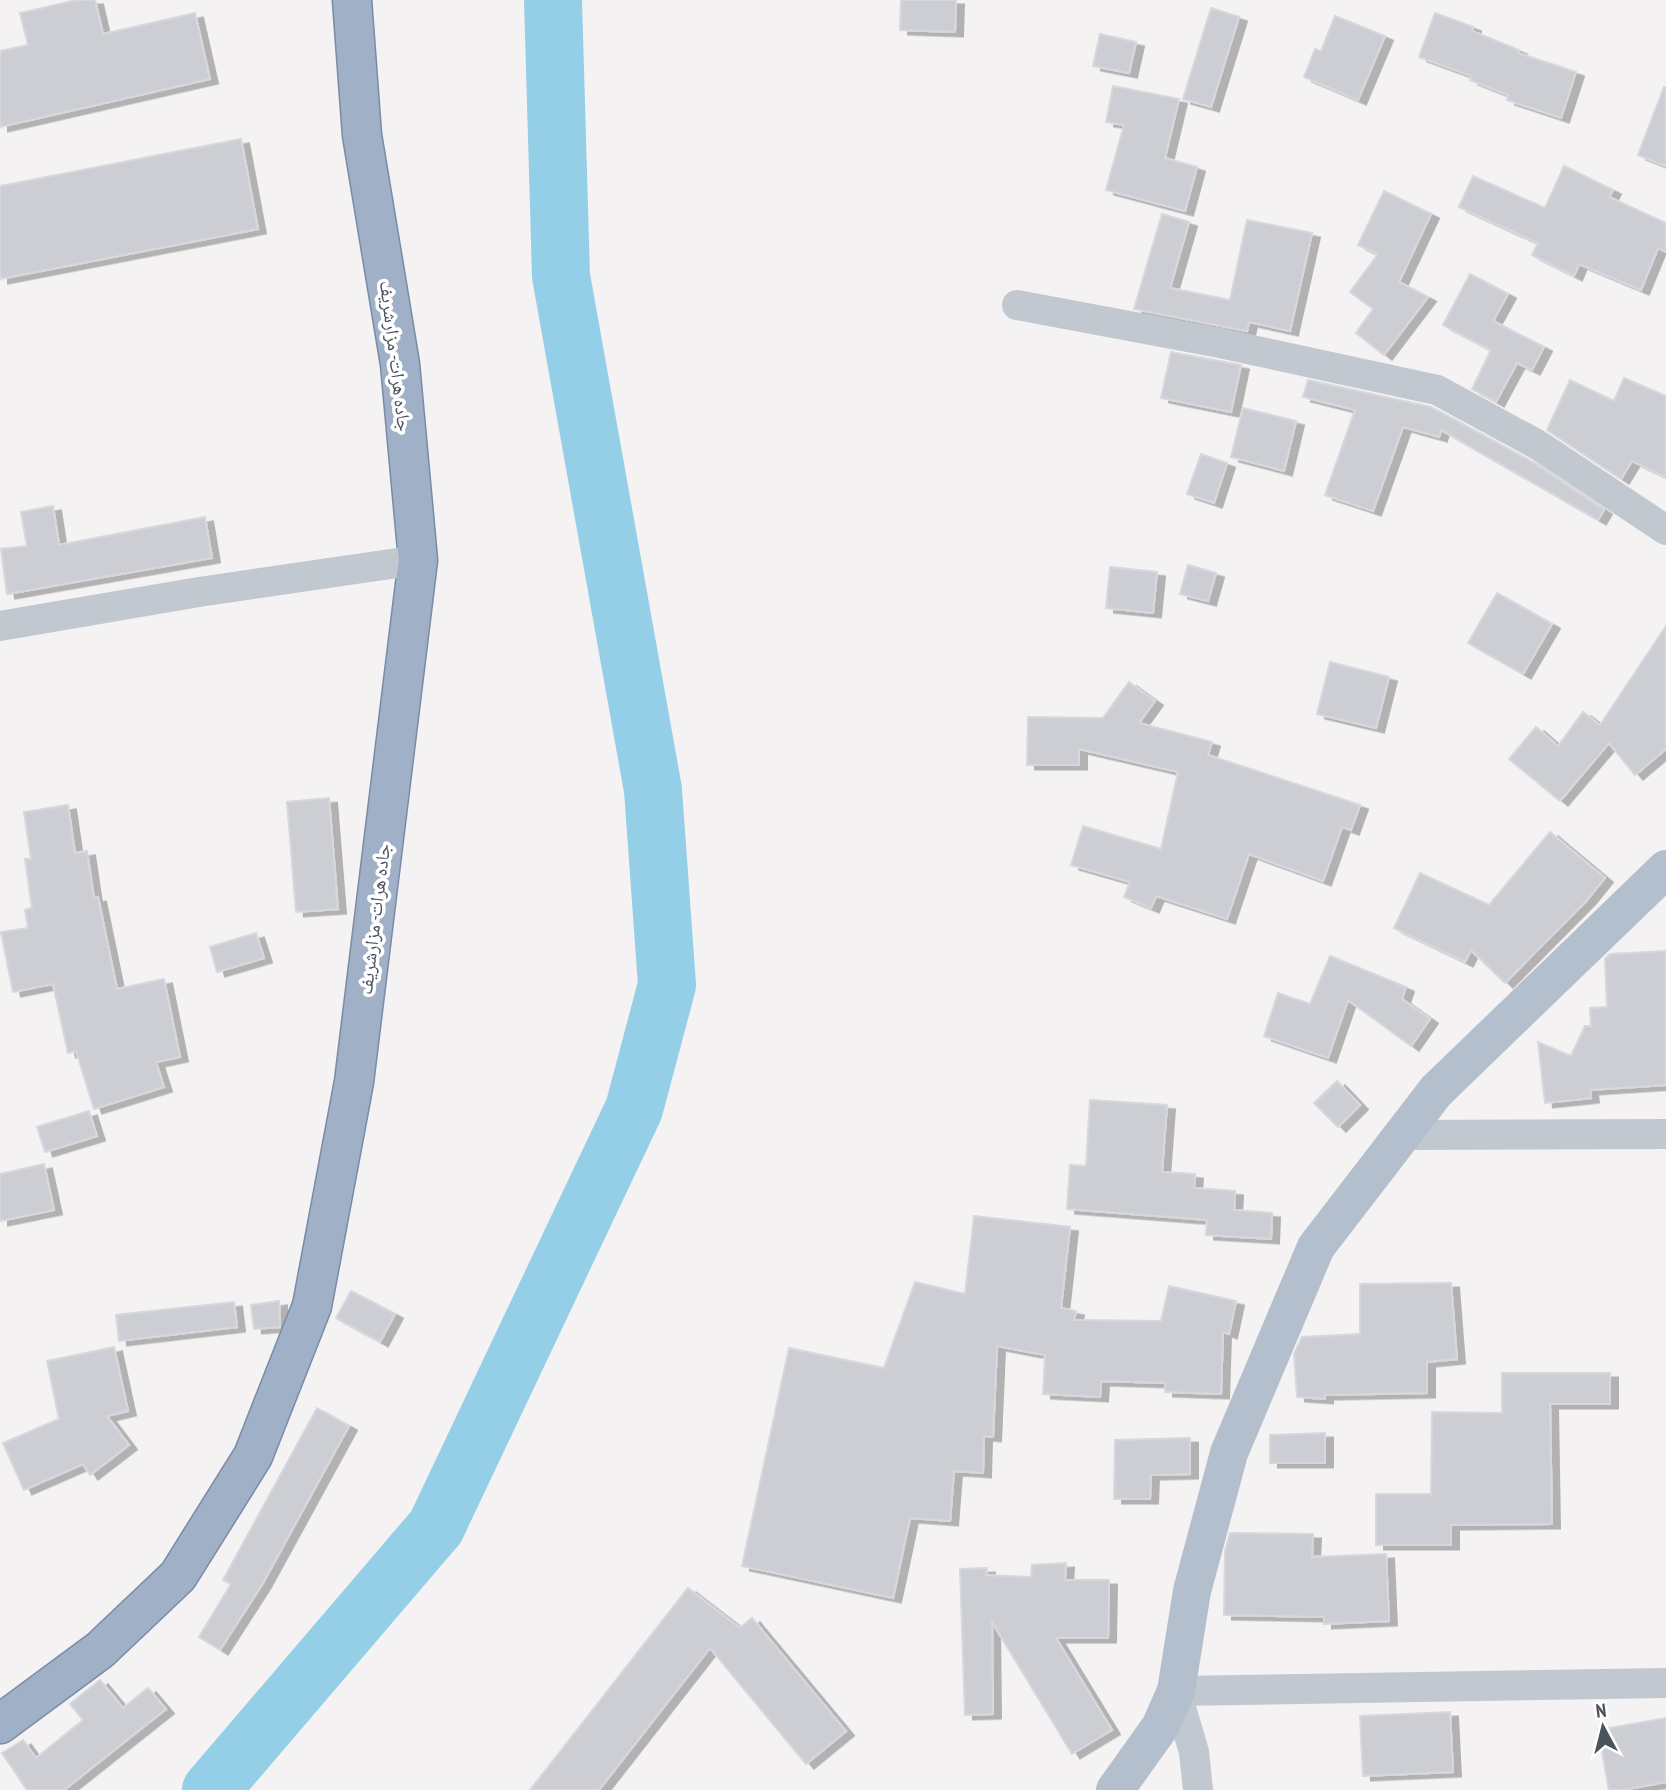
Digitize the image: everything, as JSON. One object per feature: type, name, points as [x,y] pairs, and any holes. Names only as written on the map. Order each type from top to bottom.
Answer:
[{"type":"highway","name":"جاده هرات- مزارشریف","points":[[0,1724],[100,1650],[178,1576],[253,1456],[312,1306],[354,1082],[418,559],[401,364],[362,135],[352,0]]},
{"type":"main road","points":[[1115,1790],[1160,1727],[1176,1692],[1192,1591],[1228,1452],[1316,1247],[1436,1090],[1666,869]]},
{"type":"street","points":[[1017,305],[1220,343],[1437,390],[1538,446],[1666,530]]},
{"type":"street","points":[[0,626],[198,592],[418,559]]},
{"type":"street","points":[[1400,1135],[1666,1134]]},
{"type":"street","points":[[1198,1790],[1194,1752],[1176,1692],[1666,1683]]},
{"type":"building","points":[[77,0],[95,0],[103,34],[195,13],[210,79],[0,127],[0,51],[28,45],[20,13]]},
{"type":"building","points":[[901,0],[956,0],[955,32],[900,30]]},
{"type":"building","points":[[1211,8],[1239,17],[1211,107],[1183,99]]},
{"type":"building","points":[[1435,13],[1473,27],[1472,31],[1519,50],[1518,53],[1576,72],[1561,118],[1507,100],[1508,95],[1470,80],[1472,76],[1419,57]]},
{"type":"building","points":[[1335,16],[1385,36],[1358,100],[1304,77],[1315,49],[1321,51]]},
{"type":"building","points":[[1100,34],[1136,42],[1129,73],[1093,66]]},
{"type":"building","points":[[1113,86],[1179,99],[1165,158],[1197,167],[1185,211],[1106,190],[1124,125],[1106,122]]},
{"type":"building","points":[[1664,87],[1666,88],[1666,166],[1638,155]]},
{"type":"building","points":[[241,139],[258,229],[0,279],[0,186]]},
{"type":"building","points":[[1564,166],[1613,190],[1609,197],[1666,223],[1666,252],[1658,248],[1641,290],[1579,264],[1574,276],[1532,255],[1538,243],[1459,207],[1473,176],[1545,208]]},
{"type":"building","points":[[1384,191],[1431,214],[1399,282],[1428,297],[1384,355],[1356,333],[1373,309],[1350,292],[1378,254],[1358,245]]},
{"type":"building","points":[[1162,214],[1189,222],[1170,288],[1230,300],[1247,220],[1312,233],[1290,331],[1249,322],[1247,331],[1134,309]]},
{"type":"building","points":[[1470,274],[1508,294],[1493,321],[1544,347],[1532,370],[1517,363],[1496,402],[1472,389],[1491,350],[1443,325]]},
{"type":"building","points":[[1171,352],[1241,365],[1231,412],[1161,398]]},
{"type":"building","points":[[1624,378],[1666,396],[1666,477],[1632,461],[1621,479],[1547,430],[1570,380],[1614,401]]},
{"type":"building","points":[[1308,380],[1431,407],[1529,460],[1604,510],[1598,520],[1441,430],[1439,437],[1403,427],[1373,511],[1325,495],[1355,410],[1303,397]]},
{"type":"building","points":[[1243,408],[1296,421],[1284,471],[1231,457]]},
{"type":"building","points":[[1201,454],[1227,463],[1214,503],[1187,494]]},
{"type":"building","points":[[53,506],[59,545],[205,517],[212,558],[7,594],[1,549],[27,546],[21,512]]},
{"type":"building","points":[[1188,565],[1216,573],[1208,601],[1180,594]]},
{"type":"building","points":[[1110,567],[1157,572],[1153,613],[1106,608]]},
{"type":"building","points":[[1497,593],[1552,624],[1523,674],[1468,643]]},
{"type":"building","points":[[1666,626],[1666,749],[1635,775],[1609,743],[1560,801],[1509,759],[1536,727],[1558,746],[1583,712],[1600,725]]},
{"type":"building","points":[[1330,662],[1389,677],[1376,728],[1317,714]]},
{"type":"building","points":[[1129,682],[1155,701],[1139,723],[1212,742],[1208,755],[1360,805],[1351,830],[1342,827],[1323,881],[1249,854],[1227,919],[1156,896],[1151,908],[1124,897],[1130,882],[1071,865],[1083,826],[1161,849],[1178,772],[1079,749],[1079,765],[1027,765],[1028,717],[1103,718]]},
{"type":"building","points":[[329,798],[338,909],[296,912],[287,802]]},
{"type":"building","points":[[68,805],[75,853],[87,851],[94,898],[98,897],[117,989],[164,979],[180,1057],[156,1062],[164,1087],[94,1109],[76,1051],[68,1053],[53,984],[13,992],[1,932],[28,928],[25,910],[32,908],[25,859],[31,859],[24,812]]},
{"type":"building","points":[[1550,832],[1605,878],[1587,900],[1505,983],[1471,950],[1465,962],[1394,928],[1420,873],[1489,905]]},
{"type":"building","points":[[256,933],[264,958],[217,972],[210,947]]},
{"type":"building","points":[[1666,951],[1666,1085],[1590,1090],[1591,1098],[1545,1103],[1538,1042],[1571,1056],[1585,1026],[1591,1026],[1590,1008],[1607,1007],[1605,959],[1610,954]]},
{"type":"building","points":[[1330,956],[1406,987],[1402,999],[1430,1019],[1411,1046],[1348,1000],[1328,1058],[1264,1036],[1278,993],[1310,1004]]},
{"type":"building","points":[[1337,1081],[1360,1105],[1338,1127],[1314,1103]]},
{"type":"building","points":[[1090,1100],[1167,1105],[1162,1172],[1195,1174],[1194,1188],[1235,1191],[1234,1210],[1272,1213],[1271,1239],[1206,1235],[1207,1220],[1067,1209],[1070,1165],[1086,1166]]},
{"type":"building","points":[[89,1111],[97,1136],[45,1152],[37,1127]]},
{"type":"building","points":[[44,1164],[54,1210],[0,1221],[0,1174]]},
{"type":"building","points":[[974,1216],[1070,1227],[1061,1308],[1076,1311],[1074,1320],[1161,1321],[1169,1286],[1236,1301],[1229,1334],[1223,1332],[1221,1394],[1165,1392],[1165,1383],[1101,1381],[1100,1397],[1043,1394],[1045,1355],[997,1346],[993,1437],[984,1436],[983,1473],[954,1471],[950,1521],[910,1518],[893,1598],[742,1566],[789,1348],[884,1368],[915,1282],[965,1294]]},
{"type":"building","points":[[1451,1283],[1457,1359],[1427,1362],[1427,1393],[1325,1395],[1325,1399],[1297,1397],[1294,1354],[1302,1337],[1360,1334],[1360,1284]]},
{"type":"building","points":[[351,1291],[395,1314],[380,1342],[336,1318]]},
{"type":"building","points":[[279,1301],[280,1327],[254,1329],[251,1305]]},
{"type":"building","points":[[234,1302],[237,1327],[119,1341],[116,1315]]},
{"type":"building","points":[[114,1347],[128,1411],[107,1416],[129,1445],[90,1475],[83,1464],[24,1490],[3,1443],[59,1419],[47,1361]]},
{"type":"building","points":[[1502,1373],[1610,1373],[1610,1404],[1550,1404],[1552,1524],[1451,1525],[1451,1545],[1376,1545],[1376,1494],[1431,1494],[1432,1412],[1502,1413]]},
{"type":"building","points":[[317,1408],[349,1426],[263,1583],[220,1650],[199,1637],[231,1584],[223,1580]]},
{"type":"building","points":[[1325,1433],[1325,1463],[1270,1463],[1270,1435]]},
{"type":"building","points":[[1190,1438],[1190,1474],[1151,1475],[1150,1499],[1114,1499],[1115,1440]]},
{"type":"building","points":[[1230,1533],[1313,1534],[1312,1557],[1386,1554],[1389,1621],[1324,1624],[1324,1617],[1224,1615],[1225,1551]]},
{"type":"building","points":[[1066,1563],[1065,1580],[1109,1580],[1108,1638],[1056,1638],[1112,1730],[1072,1754],[992,1622],[993,1714],[965,1715],[960,1569],[987,1568],[986,1575],[1031,1577],[1032,1565]]},
{"type":"building","points":[[688,1588],[740,1628],[752,1618],[846,1731],[806,1764],[710,1648],[599,1790],[530,1790]]},
{"type":"building","points":[[100,1680],[123,1708],[148,1688],[166,1709],[64,1790],[27,1790],[2,1753],[23,1740],[36,1758],[83,1720],[70,1704]]},
{"type":"building","points":[[1450,1712],[1453,1772],[1363,1776],[1360,1716]]},
{"type":"building","points":[[1666,1718],[1666,1782],[1609,1790],[1598,1730]]},
{"type":"waterway","points":[[211,1790],[436,1527],[634,1109],[667,985],[653,790],[561,276],[553,0]]}]
